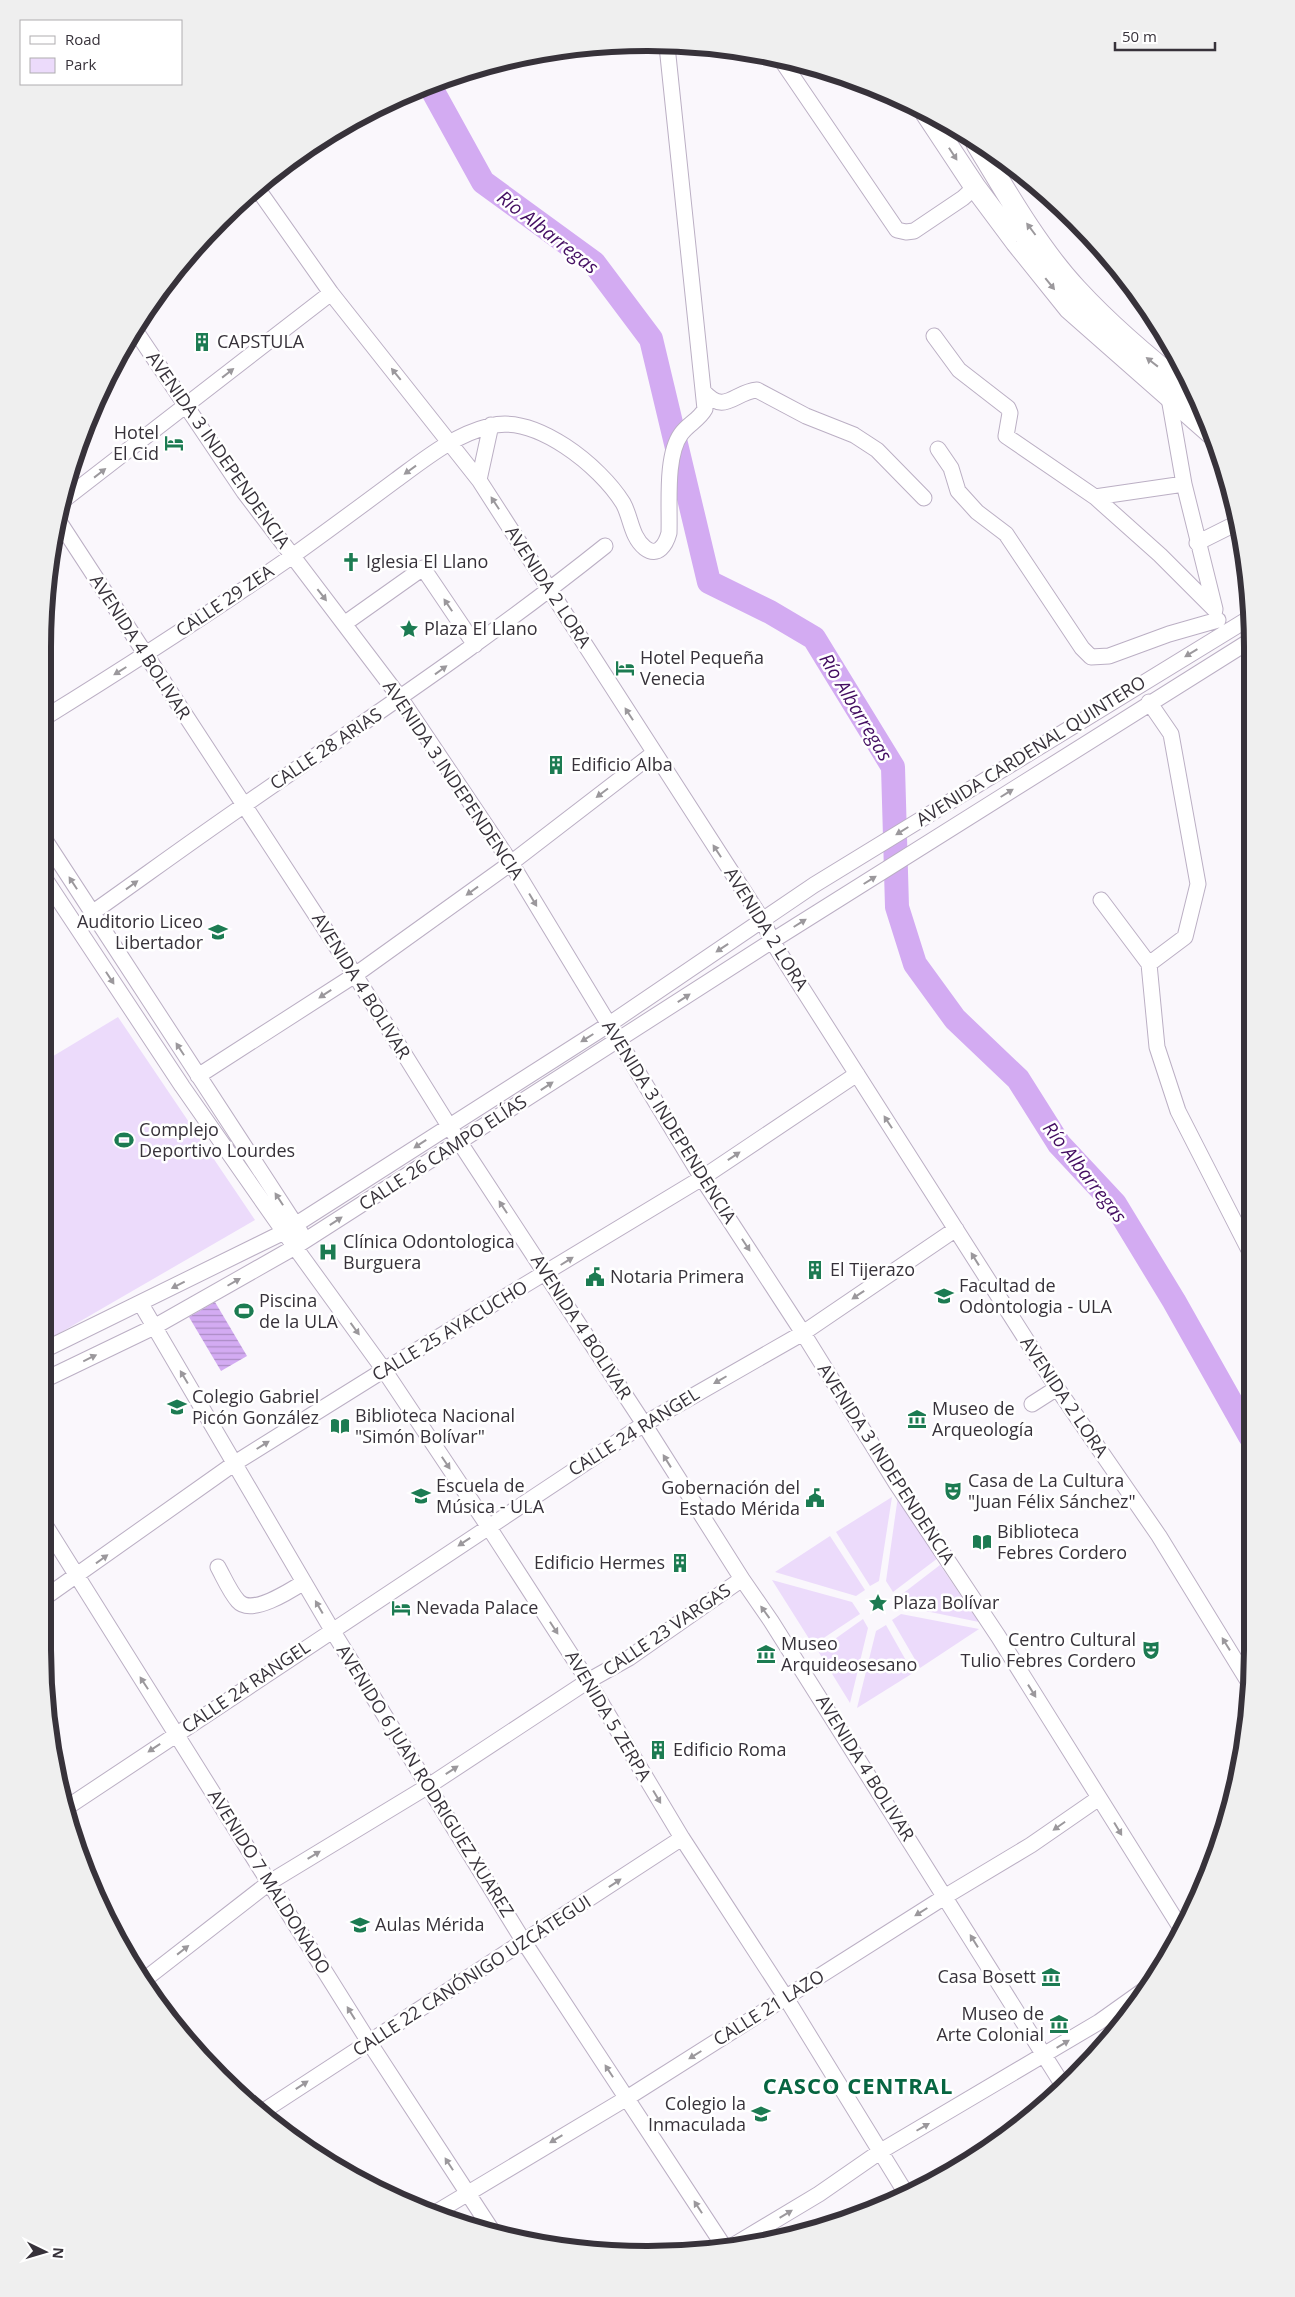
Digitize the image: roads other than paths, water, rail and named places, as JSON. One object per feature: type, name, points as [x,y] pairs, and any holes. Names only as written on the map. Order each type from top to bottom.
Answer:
[{"type":"street","points":[[479,480],[491,425],[508,424],[530,427],[565,446],[602,477],[623,503],[640,542],[646,549],[654,552],[661,549],[666,543],[669,533],[672,455],[681,433],[701,416],[704,409],[704,392],[668,52]]},
{"type":"street","points":[[788,69],[897,230],[906,232],[914,230],[963,198],[975,187]]},
{"type":"street","points":[[934,125],[975,187],[1069,308],[1200,425]]},
{"type":"street","points":[[984,155],[1017,211],[1075,289],[1139,352],[1183,387]]},
{"type":"street","name":"AVENIDA 2 LORA","points":[[261,193],[331,293],[479,480],[763,921],[772,941],[1057,1388],[1159,1536],[1243,1673]]},
{"type":"street","points":[[72,494],[331,293]]},
{"type":"street","name":"AVENIDA 3 INDEPENDENCIA","points":[[139,336],[292,556],[401,698],[511,863],[608,1026],[702,1178],[803,1333],[896,1483],[998,1636],[1177,1922]]},
{"type":"street","points":[[934,336],[959,370],[1008,408],[1010,413],[1006,436],[1095,497],[1160,555],[1218,621]]},
{"type":"street","points":[[704,392],[712,401],[721,403],[730,402],[749,391],[757,390],[806,416],[854,435],[877,450],[924,498]]},
{"type":"street","points":[[1169,398],[1184,484],[1197,543],[1218,621]]},
{"type":"street","name":"CALLE 29 ZEA","points":[[51,714],[146,655],[292,556],[449,441],[491,425]]},
{"type":"street","points":[[938,449],[950,468],[958,491],[977,512],[1006,534],[1082,648],[1091,657],[1108,656],[1169,634],[1218,621]]},
{"type":"street","points":[[1095,497],[1184,484]]},
{"type":"street","points":[[1197,543],[1231,526]]},
{"type":"street","name":"AVENIDA 4 BOLIVAR","points":[[64,529],[355,975],[449,1126],[771,1621],[946,1896],[1060,2080]]},
{"type":"street","name":"CALLE 28 ARIAS","points":[[92,913],[243,806],[401,698],[550,590],[605,546]]},
{"type":"street","points":[[344,624],[423,568],[475,645]]},
{"type":"street","name":"AVENIDA CARDENAL QUINTERO","points":[[814,885],[1092,713],[1218,621],[1243,619]]},
{"type":"street","name":"AVENIDA CARDENAL QUINTERO","points":[[828,906],[1149,702],[1244,645]]},
{"type":"street","points":[[1149,702],[1171,734],[1198,884],[1185,936],[1149,964]]},
{"type":"street","points":[[198,1076],[355,975],[511,863],[654,753]]},
{"type":"street","points":[[51,849],[198,1076],[289,1228]]},
{"type":"street","name":"CALLE 26 CAMPO ELÍAS","points":[[51,1347],[141,1304],[289,1228],[608,1026],[814,885]]},
{"type":"street","points":[[51,887],[182,1086],[289,1228]]},
{"type":"street","points":[[1101,900],[1149,964],[1157,1047],[1178,1111],[1244,1240]]},
{"type":"street","name":"CALLE 26 CAMPO ELÍAS","points":[[51,1378],[154,1327],[300,1243],[828,906]]},
{"type":"street","name":"CALLE 25 AYACUCHO","points":[[51,1593],[235,1463],[384,1370],[546,1274],[702,1178],[857,1074]]},
{"type":"street","name":"AVENIDA 5 ZERPA","points":[[289,1228],[488,1526],[588,1681],[682,1838],[786,1998],[903,2188]]},
{"type":"street","name":"CALLE 24 RANGEL","points":[[72,1804],[176,1733],[644,1424],[803,1333],[956,1229]]},
{"type":"street","name":"AVENIDO 6 JUAN RODRIGUEZ XUAREZ","points":[[141,1304],[332,1630],[430,1785],[524,1942],[721,2241]]},
{"type":"street","points":[[1032,1404],[1057,1388]]},
{"type":"street","name":"AVENIDO 7 MALDONADO","points":[[51,1535],[369,2042],[487,2223]]},
{"type":"street","points":[[218,1567],[238,1602],[245,1606],[258,1606],[304,1582]]},
{"type":"street","name":"CALLE 23 VARGAS","points":[[149,1976],[270,1882],[430,1785],[588,1681],[629,1658],[742,1579]]},
{"type":"street","name":"CALLE 21 LAZO","points":[[442,2209],[627,2098],[946,1896],[1031,1845],[1099,1798]]},
{"type":"street","name":"CALLE 22 CANÓNIGO UZCÁTEGUI","points":[[267,2109],[682,1838]]},
{"type":"street","points":[[747,2237],[819,2194],[881,2151],[1044,2056],[1100,2022],[1129,2001]]},
{"type":"waterway","name":"Río Albarregas","points":[[433,92],[483,182],[594,263],[651,339],[709,582],[770,612],[814,638],[893,767],[897,907],[915,964],[955,1019],[1018,1079],[1059,1144],[1115,1204],[1174,1301],[1244,1425]]},
{"type":"place","name":"CAPSTULA","points":[[202,342]]},
{"type":"place","name":"Hotel El Cid","points":[[174,443]]},
{"type":"place","name":"Iglesia El Llano","points":[[351,562]]},
{"type":"place","name":"Plaza El Llano","points":[[409,629]]},
{"type":"place","name":"Hotel Pequeña Venecia","points":[[625,668]]},
{"type":"place","name":"Edificio Alba","points":[[556,765]]},
{"type":"place","name":"Auditorio Liceo Libertador","points":[[218,932]]},
{"type":"place","name":"Complejo Deportivo Lourdes","points":[[124,1140]]},
{"type":"place","name":"Clínica Odontologica Burguera","points":[[328,1252]]},
{"type":"place","name":"El Tijerazo","points":[[815,1270]]},
{"type":"place","name":"Notaria Primera","points":[[595,1277]]},
{"type":"place","name":"Facultad de Odontologia - ULA","points":[[944,1296]]},
{"type":"place","name":"Piscina de la ULA","points":[[244,1311]]},
{"type":"place","name":"Colegio Gabriel Picón González","points":[[177,1407]]},
{"type":"place","name":"Museo de Arqueología","points":[[917,1419]]},
{"type":"place","name":"Biblioteca Nacional \"Simón Bolívar\"","points":[[340,1426]]},
{"type":"place","name":"Casa de La Cultura \"Juan Félix Sánchez\"","points":[[953,1491]]},
{"type":"place","name":"Escuela de Música - ULA","points":[[421,1496]]},
{"type":"place","name":"Gobernación del Estado Mérida","points":[[815,1498]]},
{"type":"place","name":"Biblioteca Febres Cordero","points":[[982,1542]]},
{"type":"place","name":"Edificio Hermes","points":[[680,1563]]},
{"type":"place","name":"Plaza Bolívar","points":[[878,1603]]},
{"type":"place","name":"Nevada Palace","points":[[401,1608]]},
{"type":"place","name":"Centro Cultural Tulio Febres Cordero","points":[[1151,1650]]},
{"type":"place","name":"Museo Arquideosesano","points":[[766,1654]]},
{"type":"place","name":"Edificio Roma","points":[[658,1750]]},
{"type":"place","name":"Aulas Mérida","points":[[360,1925]]},
{"type":"place","name":"Casa Bosett","points":[[1051,1977]]},
{"type":"place","name":"Museo de Arte Colonial","points":[[1059,2024]]},
{"type":"place","name":"Colegio la Inmaculada","points":[[761,2114]]},
{"type":"district","name":"CASCO CENTRAL","points":[[858,2086]]}]
